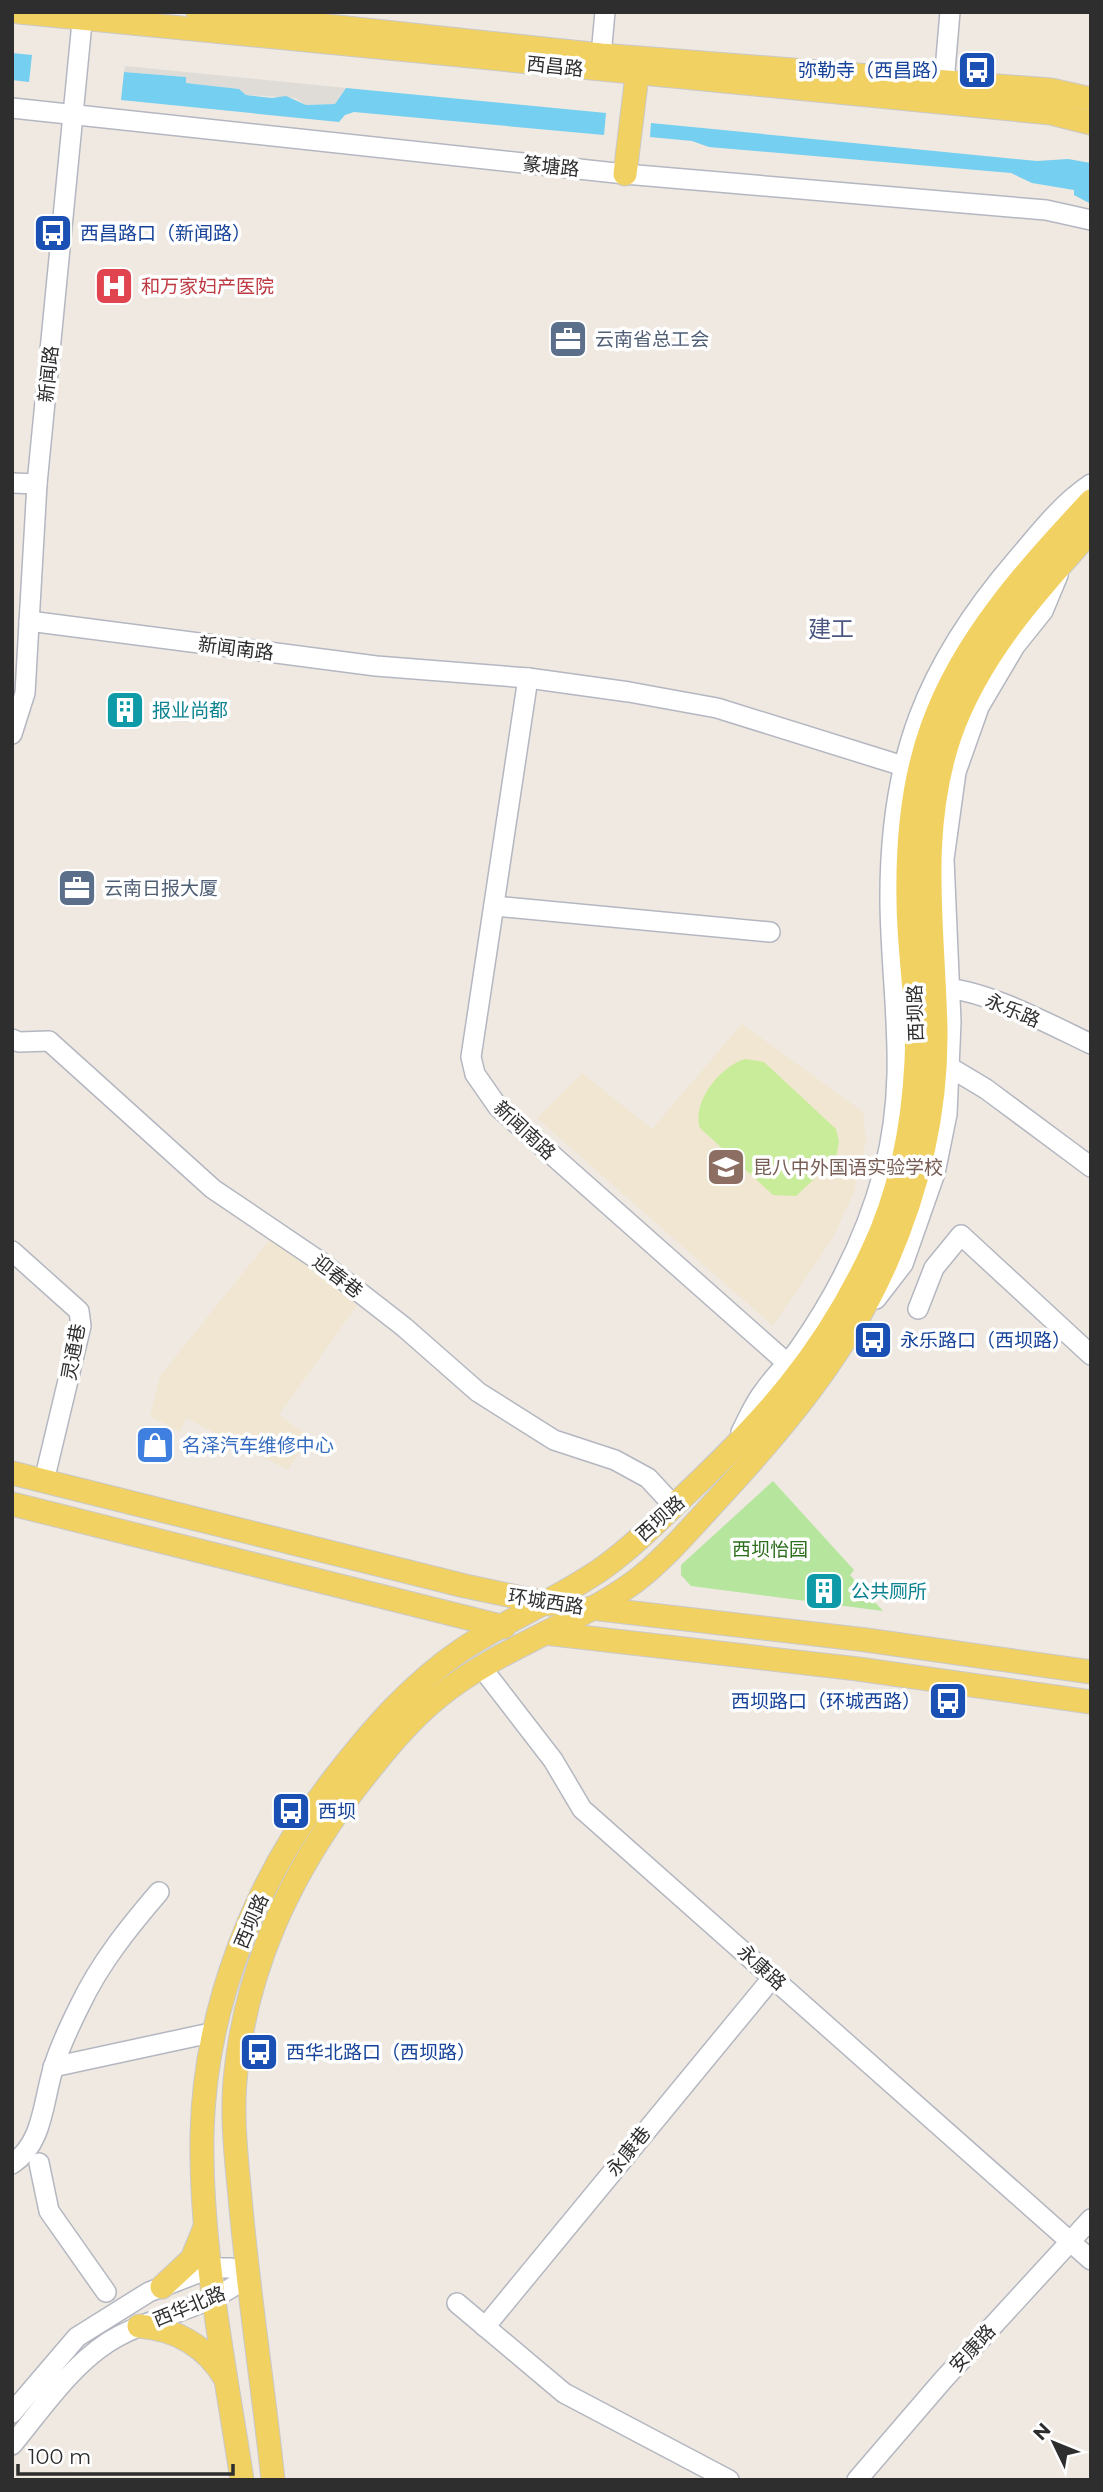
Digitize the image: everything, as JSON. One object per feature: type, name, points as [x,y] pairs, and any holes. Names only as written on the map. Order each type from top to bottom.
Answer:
[{"type":"main road","name":"西昌路","points":[[19,12],[83,15],[637,75],[1051,114],[1091,124]]},
{"type":"main road","name":"西昌路","points":[[198,12],[601,55],[1051,90],[1091,99]]},
{"type":"main road","points":[[625,174],[637,75]]},
{"type":"main road","name":"西坝路","points":[[242,2480],[211,2268],[202,2133],[215,2032],[236,1956],[264,1889],[304,1817],[363,1741],[417,1684],[498,1626],[544,1603],[606,1566],[730,1453],[810,1362],[845,1308],[885,1224],[901,1171],[916,1063],[907,902],[910,828],[921,764],[931,729],[946,691],[985,625],[1091,501]]},
{"type":"main road","name":"西坝路","points":[[273,2480],[247,2276],[234,2130],[235,2076],[243,2016],[258,1962],[279,1907],[323,1831],[406,1727],[438,1697],[482,1668],[550,1634],[638,1580],[720,1497],[789,1418],[847,1336],[887,1262],[920,1169],[931,1112],[940,988],[928,858],[935,799],[950,736],[965,700],[1002,636],[1091,531]]},
{"type":"main road","name":"环城西路","points":[[12,1473],[544,1603],[866,1640],[1091,1672]]},
{"type":"main road","name":"环城西路","points":[[12,1504],[498,1626],[858,1669],[1091,1702]]},
{"type":"main road","points":[[162,2287],[192,2259],[203,2236],[206,2210]]},
{"type":"main road","points":[[139,2326],[164,2330],[187,2339],[211,2358],[227,2382]]},
{"type":"street","points":[[601,55],[605,12]]},
{"type":"street","points":[[944,82],[950,12]]},
{"type":"street","name":"新闻路","points":[[12,734],[25,693],[37,484],[83,15]]},
{"type":"street","name":"篆塘路","points":[[12,108],[625,174],[1046,210],[1091,220]]},
{"type":"street","points":[[12,483],[37,484]]},
{"type":"street","points":[[730,1453],[763,1392],[787,1363],[830,1300],[869,1218],[885,1167],[899,1062],[890,903],[893,826],[903,766],[931,684],[971,615],[1069,499],[1091,484]]},
{"type":"street","name":"新闻南路","points":[[29,621],[376,666],[528,678],[717,708],[903,766]]},
{"type":"street","name":"新闻南路","points":[[528,678],[471,1057],[475,1074],[498,1107],[787,1363]]},
{"type":"street","points":[[494,906],[771,932]]},
{"type":"street","points":[[847,1336],[903,1264],[935,1173],[947,1114],[951,1068],[940,988]]},
{"type":"street","name":"永乐路","points":[[940,988],[983,997],[1091,1044]]},
{"type":"street","name":"迎春巷","points":[[12,1039],[19,1042],[49,1041],[213,1189],[318,1260],[404,1328],[478,1392],[554,1440],[615,1460],[648,1478],[674,1506]]},
{"type":"street","points":[[951,1068],[986,1089],[1091,1167]]},
{"type":"street","points":[[918,1309],[934,1268],[961,1235],[1091,1355]]},
{"type":"street","name":"灵通巷","points":[[12,1251],[79,1311],[81,1326],[44,1480]]},
{"type":"street","name":"永康路","points":[[482,1668],[553,1760],[582,1809],[1091,2260]]},
{"type":"street","points":[[12,2164],[27,2154],[41,2119],[53,2067],[81,2003],[121,1936],[159,1892]]},
{"type":"street","name":"永康巷","points":[[485,2327],[773,1977]]},
{"type":"street","points":[[53,2067],[215,2032]]},
{"type":"street","points":[[39,2163],[49,2211],[106,2292]]},
{"type":"street","name":"安康路","points":[[857,2480],[943,2380],[1091,2219]]},
{"type":"street","name":"西华北路","points":[[12,2413],[77,2337],[162,2287],[211,2268],[231,2269],[247,2276],[233,2288],[139,2326],[106,2343],[69,2376],[12,2445]]},
{"type":"street","points":[[457,2302],[564,2393],[729,2480]]},
{"type":"shaded area","points":[[125,66],[346,88],[335,104],[306,105],[295,98],[246,95],[239,89],[186,83],[186,77],[124,72]]},
{"type":"shaded area","name":"昆八中外国语实验学校","points":[[742,1024],[863,1112],[866,1141],[854,1193],[832,1239],[773,1326],[537,1118],[582,1073],[652,1129]]},
{"type":"shaded area","points":[[271,1238],[357,1305],[279,1415],[309,1437],[288,1470],[186,1418],[180,1432],[150,1416],[160,1376]]},
{"type":"green space","points":[[746,1059],[764,1062],[836,1129],[839,1141],[836,1159],[796,1196],[773,1195],[700,1128],[700,1107],[710,1086],[727,1069]]},
{"type":"green space","name":"西坝怡园","points":[[773,1481],[854,1570],[850,1575],[883,1611],[691,1586],[681,1575],[681,1565]]},
{"type":"water","points":[[12,53],[32,55],[29,82],[12,80]]},
{"type":"water","points":[[124,72],[186,77],[186,83],[239,89],[246,95],[272,98],[286,96],[306,105],[335,104],[346,88],[606,113],[604,135],[354,112],[345,115],[339,122],[121,100]]},
{"type":"water","points":[[651,123],[1037,161],[1068,159],[1091,163],[1091,204],[1074,195],[1074,190],[1032,183],[1011,173],[709,147],[692,141],[650,137]]},
{"type":"place","name":"弥勒寺（西昌路）","points":[[977,70]]},
{"type":"place","name":"西昌路口（新闻路）","points":[[53,233]]},
{"type":"place","name":"和万家妇产医院","points":[[114,286]]},
{"type":"place","name":"云南省总工会","points":[[568,339]]},
{"type":"place","name":"报业尚都","points":[[125,710]]},
{"type":"place","name":"云南日报大厦","points":[[77,888]]},
{"type":"place","name":"昆八中外国语实验学校","points":[[726,1167]]},
{"type":"place","name":"永乐路口（西坝路）","points":[[873,1340]]},
{"type":"place","name":"名泽汽车维修中心","points":[[155,1445]]},
{"type":"place","name":"公共厕所","points":[[824,1591]]},
{"type":"place","name":"西坝路口（环城西路）","points":[[948,1701]]},
{"type":"place","name":"西坝","points":[[291,1811]]},
{"type":"place","name":"西华北路口（西坝路）","points":[[259,2052]]},
{"type":"district","name":"建工","points":[[831,629]]}]
